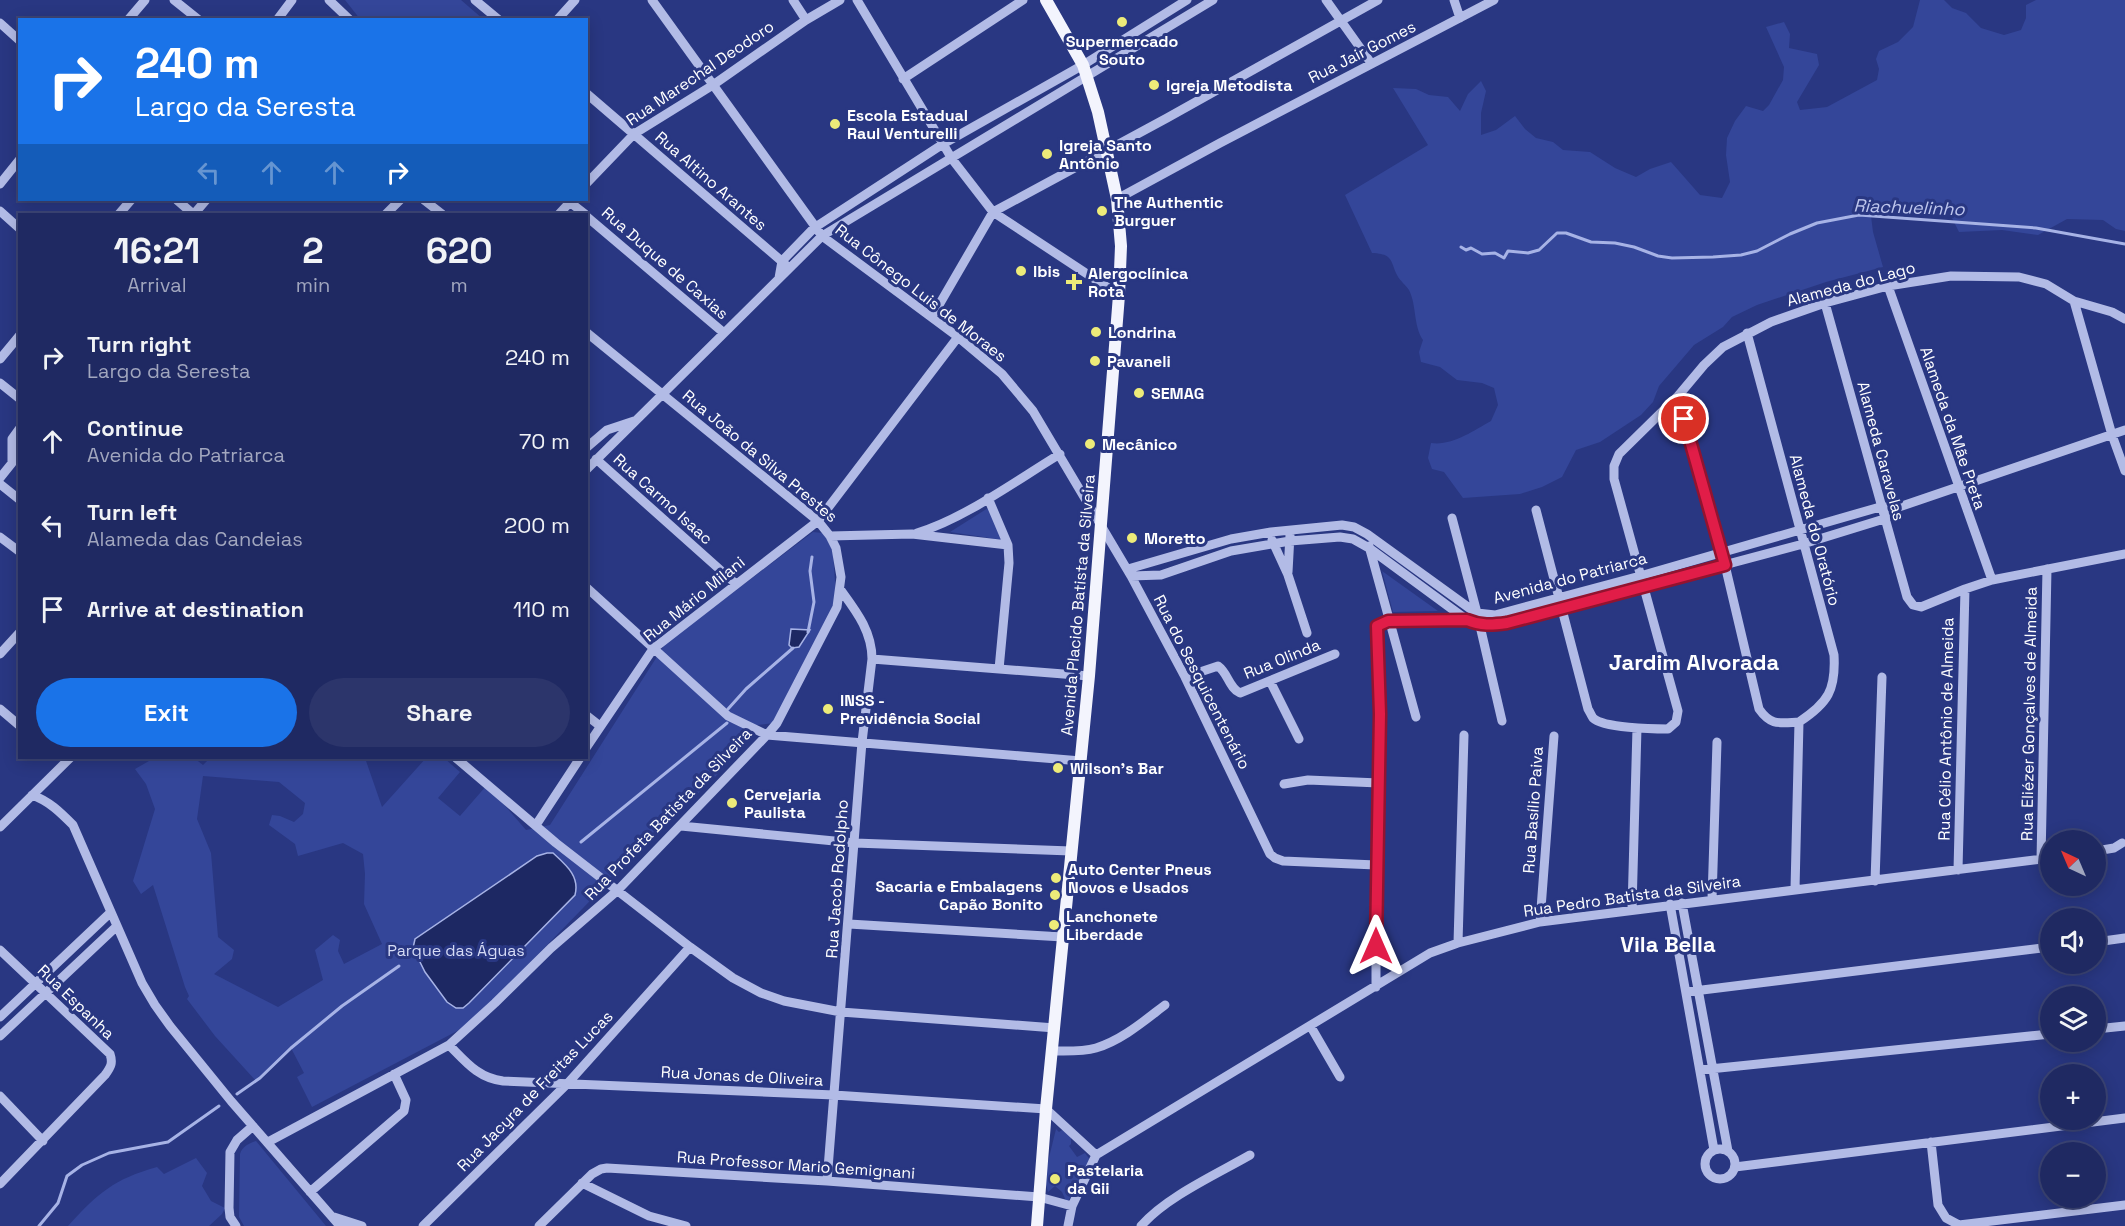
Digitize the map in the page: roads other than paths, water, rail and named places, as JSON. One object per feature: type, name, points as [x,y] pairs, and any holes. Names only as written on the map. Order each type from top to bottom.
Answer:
[{"type":"main road","name":"Avenida Placido Batista da Silveira","points":[[1037,1226],[1046,1109],[1082,761],[1121,246],[1117,200],[1108,151],[1085,70],[1046,0]]},
{"type":"street","points":[[130,18],[145,0]]},
{"type":"street","points":[[174,0],[196,18]]},
{"type":"street","points":[[278,18],[292,0]]},
{"type":"street","points":[[329,0],[337,4],[348,18]]},
{"type":"street","points":[[475,0],[497,18]]},
{"type":"street","points":[[559,18],[575,0]]},
{"type":"street","name":"Rua Cônego Luis de Moraes","points":[[652,0],[814,228],[958,336],[1002,374],[1033,411],[1101,526]]},
{"type":"street","points":[[793,0],[806,20]]},
{"type":"street","name":"Rua Marechal Deodoro","points":[[588,182],[634,134],[713,85],[806,20],[840,0]]},
{"type":"street","points":[[857,0],[952,159],[993,212],[1119,295]]},
{"type":"street","points":[[903,79],[1023,0]]},
{"type":"street","points":[[786,265],[822,236],[889,194],[952,159],[1187,0]]},
{"type":"street","points":[[588,468],[779,278],[814,228],[943,144],[1085,70],[1197,4],[1213,0]]},
{"type":"street","points":[[1326,0],[1371,63]]},
{"type":"street","points":[[932,317],[993,212],[1108,151],[1378,0]]},
{"type":"street","points":[[1454,0],[1460,18]]},
{"type":"street","name":"Rua Jair Gomes","points":[[1117,200],[1220,142],[1494,0]]},
{"type":"street","points":[[0,22],[18,39]]},
{"type":"street","name":"Rua Altino Arantes","points":[[588,95],[786,265]]},
{"type":"street","points":[[0,184],[18,162]]},
{"type":"street","points":[[882,183],[889,194]]},
{"type":"street","points":[[120,213],[130,201]]},
{"type":"street","points":[[178,201],[192,213]]},
{"type":"street","points":[[194,213],[205,201]]},
{"type":"street","points":[[387,213],[398,201]]},
{"type":"street","points":[[425,201],[441,213]]},
{"type":"street","points":[[560,213],[569,201]]},
{"type":"street","name":"Rua Duque de Caxias","points":[[571,201],[584,213]]},
{"type":"street","points":[[0,211],[18,227]]},
{"type":"street","name":"Rua Duque de Caxias","points":[[588,217],[724,333]]},
{"type":"street","name":"Alameda do Lago","points":[[1640,576],[1614,479],[1614,466],[1619,454],[1678,396],[1722,347],[1747,333],[1825,303],[1888,286],[1951,276],[2019,277],[2046,284],[2074,301],[2112,312],[2125,319]]},
{"type":"street","name":"Alameda da Mãe Preta","points":[[1888,286],[1992,580]]},
{"type":"street","points":[[2074,301],[2112,435],[2125,471]]},
{"type":"street","name":"Alameda Caravelas","points":[[1825,303],[1906,597],[1913,605],[1921,607],[1965,589]]},
{"type":"street","name":"Alameda do Oratório","points":[[1747,333],[1834,655],[1835,675],[1828,696],[1814,712],[1799,722]]},
{"type":"street","name":"Rua João da Silva Prestes","points":[[588,334],[818,521],[830,536],[912,534],[1008,545]]},
{"type":"street","name":"Rua Mário Milani","points":[[588,745],[653,649],[818,521],[958,336]]},
{"type":"street","points":[[0,359],[18,337]]},
{"type":"street","points":[[0,383],[18,397]]},
{"type":"street","points":[[1678,396],[1725,565],[1759,709],[1766,719],[1776,723],[1799,722],[1795,889]]},
{"type":"street","points":[[588,446],[607,430],[636,420]]},
{"type":"street","name":"Avenida do Patriarca","points":[[1130,572],[1231,539],[1271,532],[1342,525],[1354,527],[1367,534],[1474,611],[1495,615],[1880,507],[1899,507],[2125,430]]},
{"type":"street","points":[[0,478],[12,463],[12,440],[18,431]]},
{"type":"street","name":"Rua João da Silva Prestes","points":[[912,534],[937,527],[1060,454]]},
{"type":"street","name":"Rua Carmo Isaac","points":[[596,459],[736,584]]},
{"type":"street","points":[[0,484],[18,498]]},
{"type":"street","points":[[988,498],[1008,545],[1009,563],[999,669]]},
{"type":"street","name":"Avenida do Patriarca","points":[[1130,572],[1161,575],[1231,551],[1290,541],[1341,537],[1353,539],[1369,548],[1467,620],[1479,625],[1507,623],[1803,544],[1884,519],[1899,507]]},
{"type":"street","points":[[1536,510],[1588,710],[1593,718],[1600,722],[1637,728],[1668,729],[1676,722],[1678,711],[1640,576]]},
{"type":"street","points":[[1452,518],[1502,721]]},
{"type":"street","name":"Rua do Sesquicentenário","points":[[1101,526],[1130,572],[1185,677],[1270,854],[1283,861],[1376,865]]},
{"type":"street","points":[[1288,575],[1291,530]]},
{"type":"street","points":[[1271,532],[1272,544],[1288,575],[1307,633]]},
{"type":"street","points":[[1367,534],[1388,621],[1416,717]]},
{"type":"street","name":"Rua Profeta Batista da Silveira","points":[[268,1142],[449,1044],[551,948],[618,890],[766,735],[777,723],[837,607],[841,577],[836,548],[830,536]]},
{"type":"street","points":[[0,537],[18,550]]},
{"type":"street","points":[[1965,589],[1992,580],[2125,554]]},
{"type":"street","name":"Rua Eliézer Gonçalves de Almeida","points":[[2046,830],[2047,568]]},
{"type":"street","points":[[588,589],[728,716],[766,735],[1082,761]]},
{"type":"street","name":"Rua Célio Antônio de Almeida","points":[[1958,870],[1965,589]]},
{"type":"street","name":"Rua Jacob Rodolpho","points":[[827,1181],[862,742],[872,659],[872,646],[868,631],[840,590]]},
{"type":"street","points":[[1376,987],[1380,714],[1375,630],[1380,623],[1388,621],[1467,620],[1474,611]]},
{"type":"street","points":[[0,654],[18,634]]},
{"type":"street","name":"Rua Olinda","points":[[1185,677],[1218,666],[1234,689],[1240,693],[1335,654]]},
{"type":"street","points":[[872,659],[1089,676]]},
{"type":"street","points":[[1875,880],[1882,677]]},
{"type":"street","points":[[1270,681],[1299,739]]},
{"type":"street","points":[[0,709],[18,724]]},
{"type":"street","points":[[588,717],[600,726]]},
{"type":"street","points":[[1632,909],[1637,728]]},
{"type":"street","points":[[1458,943],[1464,735]]},
{"type":"street","name":"Rua Basílio Paiva","points":[[1540,922],[1554,736]]},
{"type":"street","points":[[1712,899],[1717,742]]},
{"type":"street","points":[[457,759],[536,825],[690,947],[733,978],[760,993],[784,1001],[841,1012],[1055,1028]]},
{"type":"street","points":[[536,825],[579,759]]},
{"type":"street","points":[[0,827],[64,760]]},
{"type":"street","points":[[1284,784],[1308,780],[1379,783]]},
{"type":"street","points":[[32,795],[55,807],[73,825],[142,983],[155,1005],[253,1126],[340,1226]]},
{"type":"street","points":[[681,826],[855,843],[1071,851]]},
{"type":"street","points":[[2106,849],[2124,843]]},
{"type":"street","name":"Rua Pedro Batista da Silveira","points":[[1096,1155],[1311,1027],[1423,957],[1458,943],[1540,922],[1670,904],[2040,860]]},
{"type":"street","points":[[1682,903],[1728,1151],[1734,1158],[1735,1167],[1727,1177],[1713,1177],[1706,1165],[1708,1156],[1714,1150],[1728,1151]]},
{"type":"street","points":[[1670,904],[1714,1150]]},
{"type":"street","points":[[0,1017],[111,912]]},
{"type":"street","points":[[849,924],[1063,937]]},
{"type":"street","points":[[0,1036],[117,926]]},
{"type":"street","points":[[2106,941],[2125,938]]},
{"type":"street","name":"Rua Jacyra de Freitas Lucas","points":[[423,1226],[568,1083],[690,947]]},
{"type":"street","points":[[1686,992],[2040,948]]},
{"type":"street","name":"Rua Espanha","points":[[0,950],[110,1054],[112,1061],[105,1075],[0,1184]]},
{"type":"street","points":[[1052,1051],[1083,1050],[1106,1044],[1126,1033],[1165,1005]]},
{"type":"street","points":[[2106,1028],[2125,1026]]},
{"type":"street","points":[[1311,1027],[1340,1077]]},
{"type":"street","points":[[1700,1070],[2040,1035]]},
{"type":"street","name":"Rua Jonas de Oliveira","points":[[449,1044],[468,1064],[490,1079],[834,1095],[1046,1109]]},
{"type":"street","points":[[310,1192],[404,1111],[406,1100],[393,1074]]},
{"type":"street","points":[[0,1096],[43,1141]]},
{"type":"street","points":[[1046,1109],[1096,1155],[1072,1206],[1068,1226]]},
{"type":"street","points":[[1735,1167],[2125,1118]]},
{"type":"street","points":[[236,1226],[230,1217],[229,1208],[230,1152],[232,1146],[253,1126]]},
{"type":"street","points":[[1931,1142],[1938,1205],[1946,1218],[1959,1225],[2125,1205]]},
{"type":"street","points":[[1142,1226],[1163,1207],[1250,1155]]},
{"type":"street","name":"Rua Professor Mario Gemignani","points":[[539,1226],[596,1171],[607,1168],[1040,1197],[1072,1206]]},
{"type":"street","points":[[582,1183],[648,1216],[686,1226]]},
{"type":"street","points":[[334,1217],[362,1226]]},
{"type":"waterway","name":"Riachuelinho","points":[[1461,247],[1466,250],[1471,248],[1482,254],[1495,253],[1504,258],[1508,251],[1528,253],[1539,250],[1557,233],[1566,233],[1591,242],[1615,243],[1672,258],[1741,255],[1757,251],[1817,223],[1859,215],[2036,228],[2125,244]]},
{"type":"waterway","points":[[808,632],[814,602],[810,571],[812,557]]},
{"type":"waterway","points":[[728,709],[746,689],[793,648]]},
{"type":"waterway","points":[[581,842],[727,723]]},
{"type":"waterway","points":[[237,1094],[260,1078],[291,1048],[342,1006],[399,966]]},
{"type":"waterway","points":[[39,1226],[58,1203],[67,1176],[82,1165],[109,1153],[168,1142],[219,1106]]},
{"type":"place","name":"Supermercado Souto","points":[[1122,22]]},
{"type":"place","name":"Igreja Metodista","points":[[1154,85]]},
{"type":"place","name":"Escola Estadual Raul Venturelli","points":[[835,124]]},
{"type":"place","name":"Igreja Santo Antônio","points":[[1047,154]]},
{"type":"place","name":"The Authentic Burguer","points":[[1102,211]]},
{"type":"place","name":"Ibis","points":[[1021,271]]},
{"type":"place","name":"Alergoclínica Rota","points":[[1074,282]]},
{"type":"place","name":"Londrina","points":[[1096,332]]},
{"type":"place","name":"Pavaneli","points":[[1095,361]]},
{"type":"place","name":"SEMAG","points":[[1139,393]]},
{"type":"place","name":"Mecânico","points":[[1090,444]]},
{"type":"place","name":"Moretto","points":[[1132,538]]},
{"type":"place","name":"INSS - Previdência Social","points":[[828,709]]},
{"type":"place","name":"Wilson's Bar","points":[[1058,768]]},
{"type":"place","name":"Cervejaria Paulista","points":[[732,803]]},
{"type":"place","name":"Auto Center Pneus Novos e Usados","points":[[1056,878]]},
{"type":"place","name":"Sacaria e Embalagens Capão Bonito","points":[[1055,895]]},
{"type":"place","name":"Lanchonete Liberdade","points":[[1054,925]]},
{"type":"place","name":"Pastelaria da Gii","points":[[1055,1179]]},
{"type":"district","name":"Jardim Alvorada","points":[[1694,662]]},
{"type":"district","name":"Vila Bella","points":[[1668,944]]},
{"type":"park label","name":"Parque das Águas","points":[[456,950]]}]
